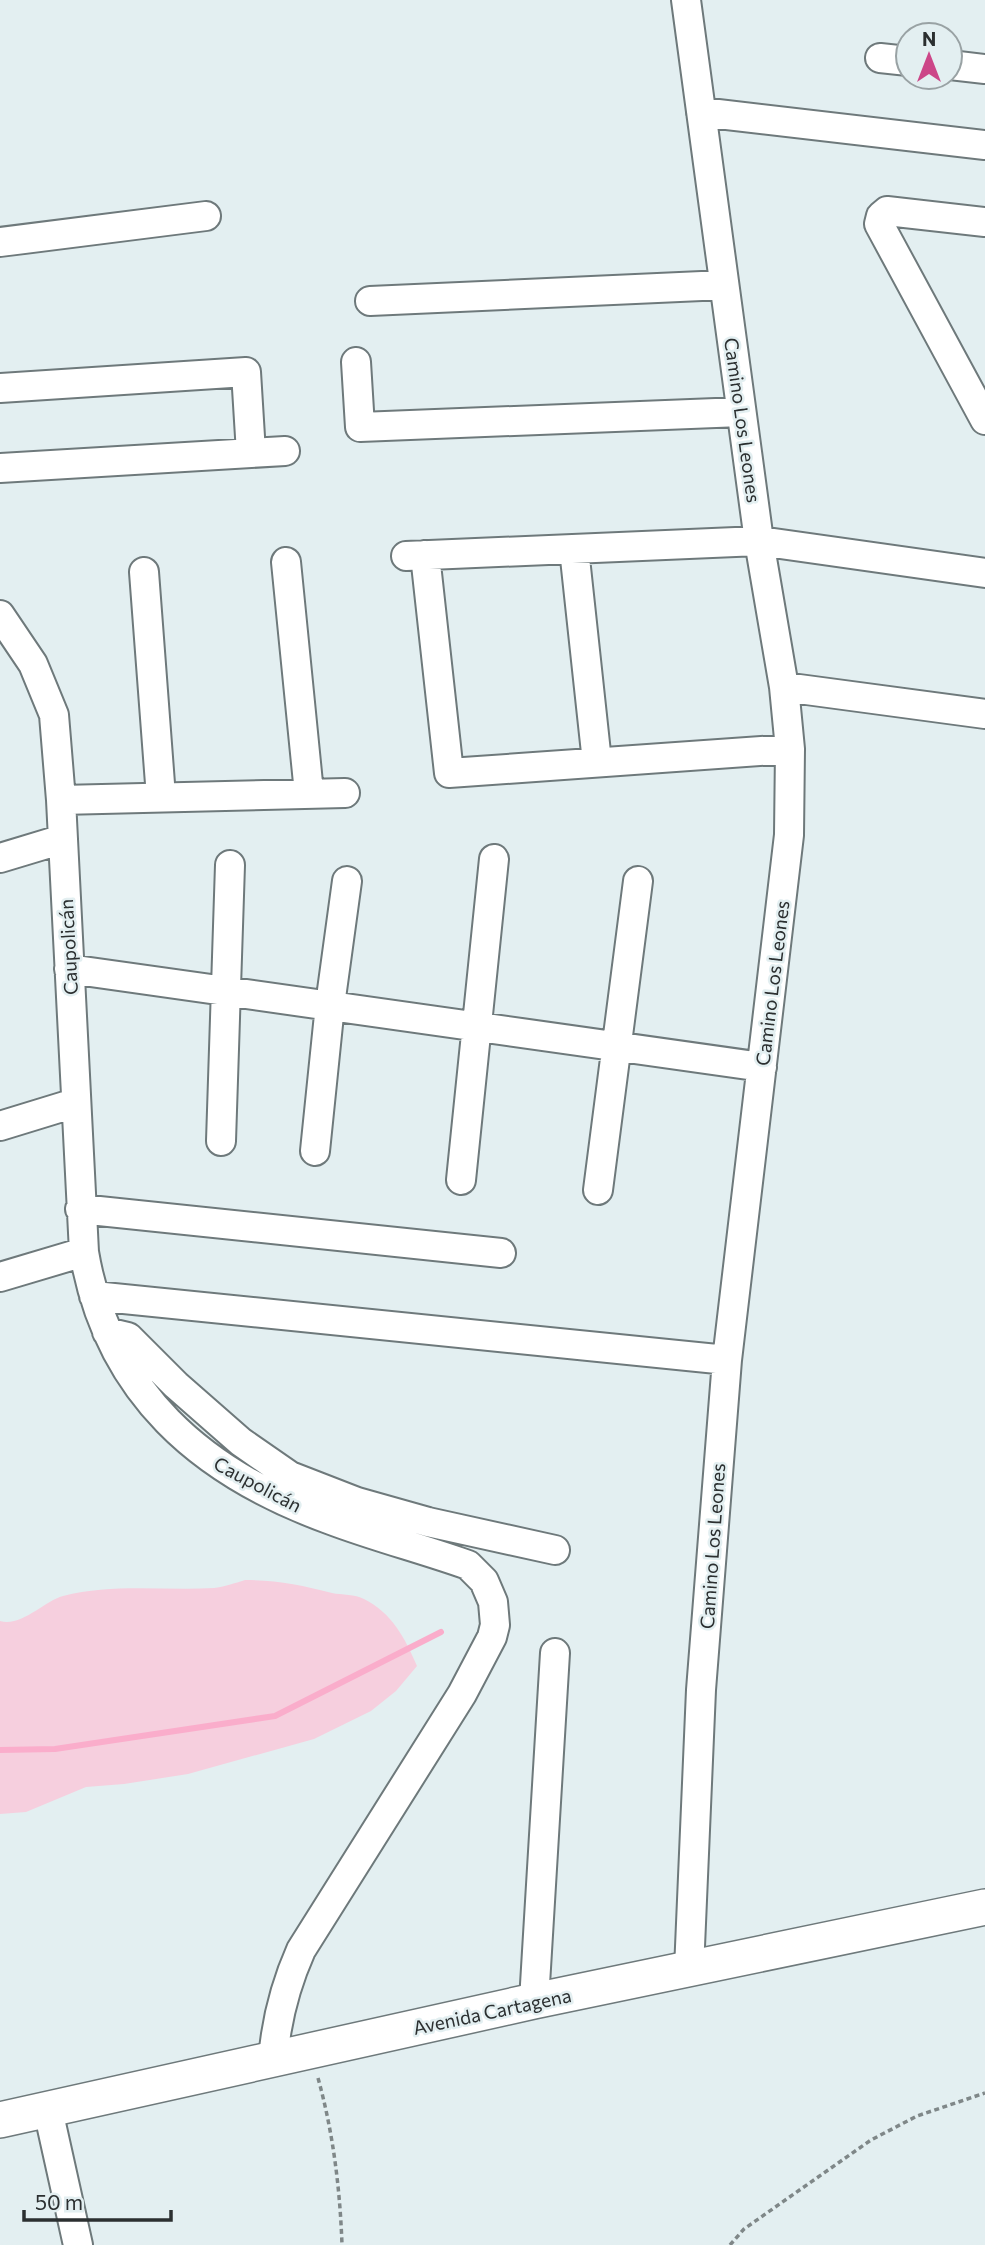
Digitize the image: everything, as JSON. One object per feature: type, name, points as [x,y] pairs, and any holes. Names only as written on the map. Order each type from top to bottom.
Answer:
[{"type":"main road","name":"Avenida Cartagena","points":[[0,2120],[534,2001],[985,1907]]},
{"type":"street","name":"Camino Los Leones","points":[[686,0],[759,541],[785,687],[790,749],[789,835],[727,1360],[701,1690],[689,1970]]},
{"type":"street","points":[[880,58],[894,60]]},
{"type":"street","points":[[964,67],[985,69]]},
{"type":"street","points":[[701,112],[985,145]]},
{"type":"street","points":[[985,222],[887,211],[878,224],[985,420]]},
{"type":"street","points":[[0,242],[206,216]]},
{"type":"street","points":[[370,301],[724,285]]},
{"type":"street","points":[[356,362],[360,427],[741,412]]},
{"type":"street","points":[[0,388],[246,372],[251,453]]},
{"type":"street","points":[[0,468],[285,451]]},
{"type":"street","points":[[790,749],[449,773],[416,555],[759,541],[985,573]]},
{"type":"street","points":[[575,549],[597,762]]},
{"type":"street","points":[[286,562],[309,793]]},
{"type":"street","points":[[144,572],[161,797]]},
{"type":"street","name":"Caupolicán","points":[[0,615],[33,664],[54,715],[61,800],[84,1252],[94,1296],[118,1356],[147,1400],[174,1429],[204,1455],[244,1480],[329,1519],[468,1565],[484,1581],[494,1602],[495,1625],[492,1637],[462,1694],[383,1824],[301,1950],[279,2011],[273,2060]]},
{"type":"street","points":[[785,687],[985,714]]},
{"type":"street","points":[[61,800],[345,793]]},
{"type":"street","points":[[0,858],[63,839]]},
{"type":"street","points":[[461,1180],[494,859]]},
{"type":"street","points":[[221,1141],[230,865]]},
{"type":"street","points":[[314,1151],[347,881]]},
{"type":"street","points":[[598,1190],[638,881]]},
{"type":"street","points":[[69,969],[762,1067]]},
{"type":"street","points":[[0,1126],[75,1103]]},
{"type":"street","points":[[80,1209],[501,1253]]},
{"type":"street","points":[[0,1278],[84,1252]]},
{"type":"street","points":[[94,1296],[727,1360]]},
{"type":"street","points":[[107,1332],[128,1337],[176,1385],[241,1442],[290,1476],[357,1502],[428,1522],[555,1550]]},
{"type":"street","points":[[534,2001],[555,1653]]},
{"type":"street","points":[[48,2110],[78,2245]]},
{"type":"path","points":[[311,2052],[332,2137],[342,2245]]},
{"type":"path","points":[[730,2245],[744,2228],[871,2140],[917,2116],[985,2093]]},
{"type":"shaded area","points":[[245,1580],[289,1584],[364,1599],[390,1619],[408,1646],[417,1666],[396,1691],[371,1711],[314,1739],[188,1774],[86,1787],[26,1812],[0,1814],[0,1621],[8,1622],[25,1617],[56,1599],[82,1592],[214,1588]]},
{"type":"waterway","points":[[0,1750],[55,1749],[275,1716],[441,1632]]}]
